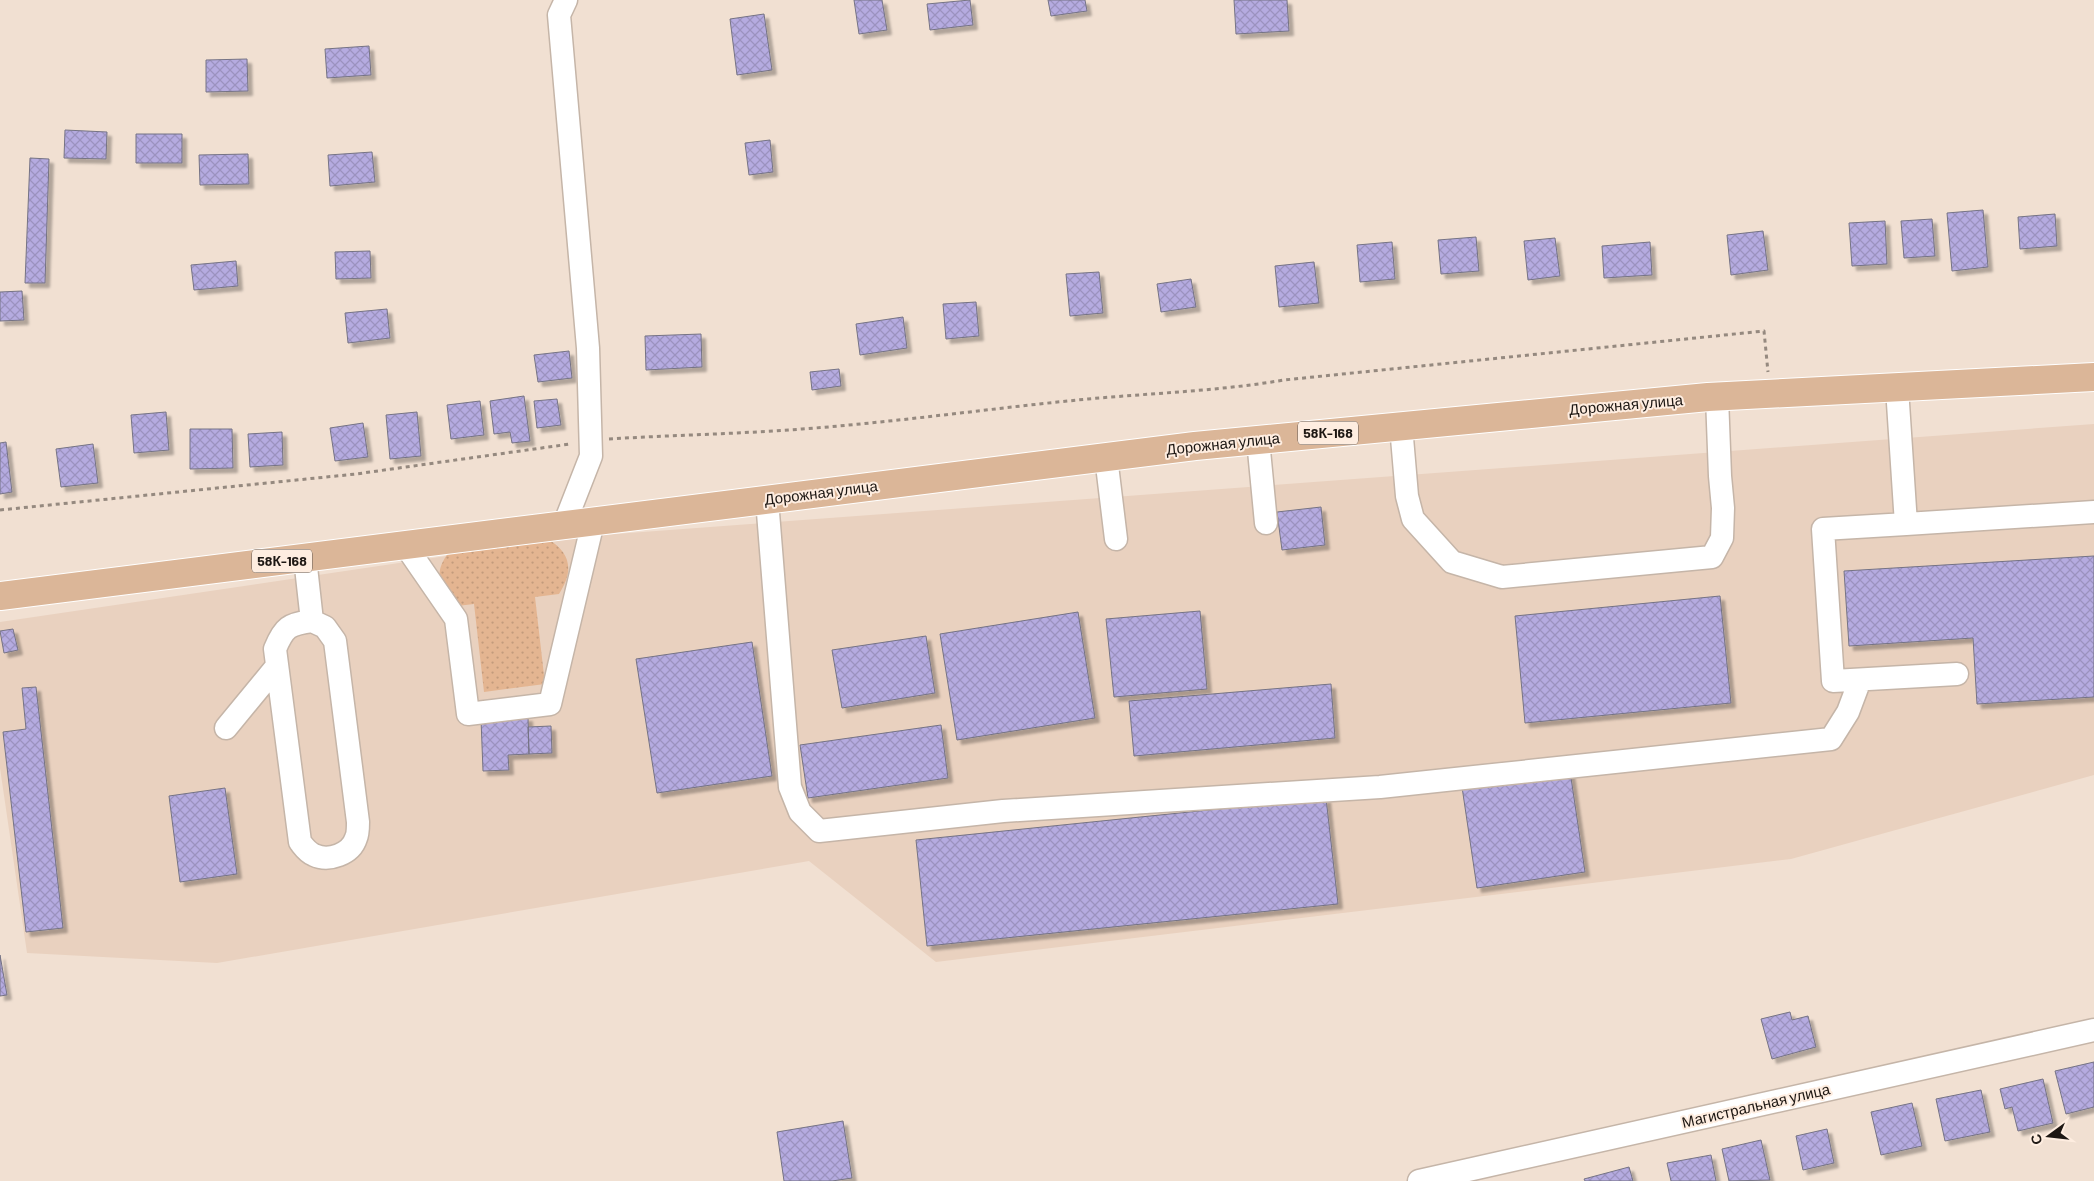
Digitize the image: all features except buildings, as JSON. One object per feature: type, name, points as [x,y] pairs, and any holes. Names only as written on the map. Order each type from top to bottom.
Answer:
[{"type":"main road","name":"Дорожная улица","points":[[564,525],[1106,457],[1401,426],[1717,397],[2094,377]]},
{"type":"main road","name":"58К-168","points":[[0,596],[564,525]]},
{"type":"street","points":[[563,7],[588,348],[591,441],[591,456],[564,525]]},
{"type":"street","points":[[1897,388],[1906,524]]},
{"type":"street","points":[[1401,426],[1407,496],[1413,519],[1452,562],[1502,578],[1712,557],[1722,538],[1723,518],[1717,397]]},
{"type":"street","points":[[1258,440],[1266,523]]},
{"type":"street","points":[[1106,457],[1116,539]]},
{"type":"street","points":[[767,500],[790,787],[800,812],[819,831],[1004,811],[1380,787],[1831,739],[1848,712],[1860,680]]},
{"type":"street","points":[[1957,674],[1833,682],[1823,529],[2094,512]]},
{"type":"street","points":[[405,545],[456,619],[468,714],[550,704],[593,522]]},
{"type":"street","points":[[305,558],[312,621]]},
{"type":"street","points":[[312,621],[325,627],[335,642],[358,822],[356,839],[345,853],[328,858],[314,856],[300,842],[275,648],[281,633],[293,623],[312,621]]},
{"type":"street","points":[[226,728],[277,666]]},
{"type":"street","name":"Магистральная улица","points":[[1419,1181],[2094,1030]]},
{"type":"path","points":[[0,510],[356,474],[591,441],[670,435],[800,430],[1117,396],[1236,388],[1284,380],[1764,331],[1768,378]]},
{"type":"shaded area","points":[[2094,424],[2094,775],[1791,859],[936,962],[809,861],[217,963],[27,953],[0,768],[0,622],[575,537]]},
{"type":"shaded area","points":[[548,539],[556,544],[566,556],[568,570],[564,586],[559,594],[535,597],[545,684],[484,692],[474,604],[457,606],[447,592],[443,586],[440,574],[444,560],[449,552]]}]
